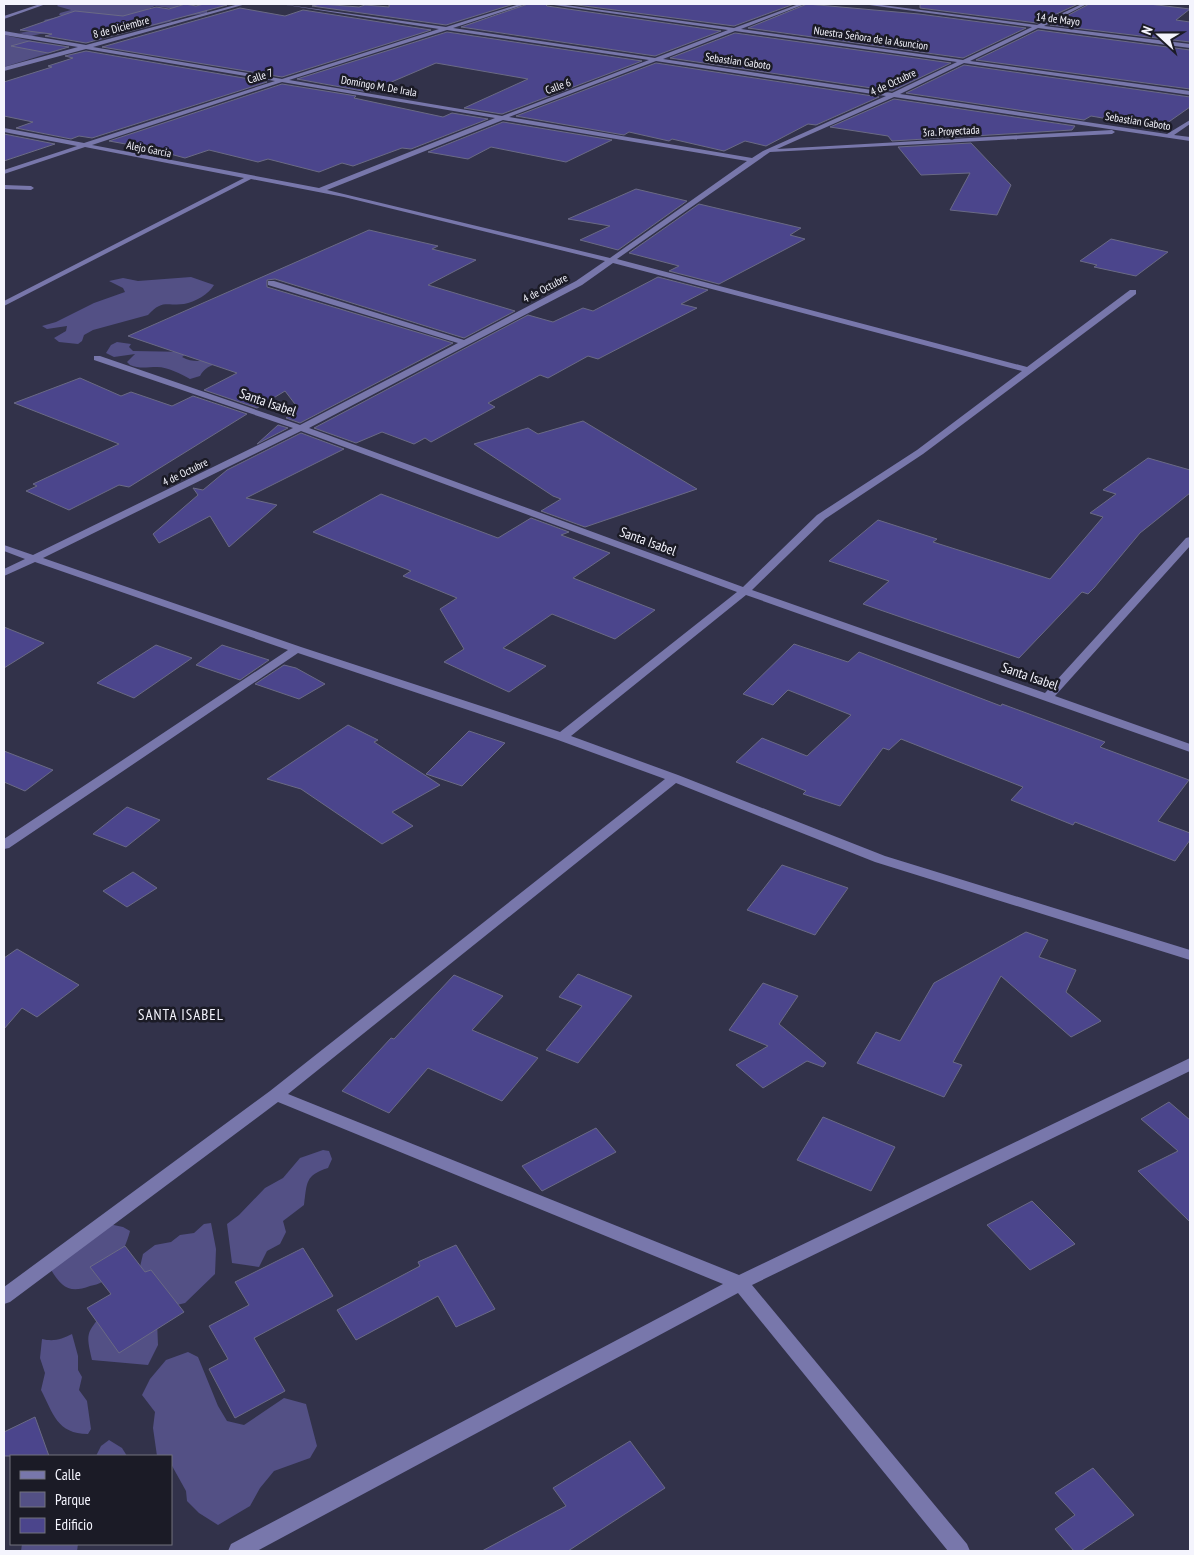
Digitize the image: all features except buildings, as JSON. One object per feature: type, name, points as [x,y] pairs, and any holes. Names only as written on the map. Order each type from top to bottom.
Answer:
[{"type":"street","points":[[4,18],[44,4]]},
{"type":"street","name":"8 de Diciembre","points":[[4,69],[244,4]]},
{"type":"street","name":"Sebastian Gaboto","points":[[282,4],[1190,139]]},
{"type":"street","name":"Calle 7","points":[[4,172],[282,80],[524,4]]},
{"type":"street","name":"Nuestra Señora de la Asuncion","points":[[549,4],[1190,93]]},
{"type":"street","name":"Calle 6","points":[[321,190],[504,117],[803,4]]},
{"type":"street","name":"14 de Mayo","points":[[864,4],[1190,46]]},
{"type":"street","name":"4 de Octubre","points":[[4,573],[301,428],[579,283],[751,160],[765,152],[895,94],[1085,4]]},
{"type":"street","name":"Domingo M. De Irala","points":[[4,33],[751,160]]},
{"type":"street","points":[[1169,135],[1190,122]]},
{"type":"street","name":"Alejo Garcia","points":[[4,130],[249,178],[321,190],[611,260],[1028,370]]},
{"type":"street","name":"3ra. Proyectada","points":[[765,152],[1138,131]]},
{"type":"street","points":[[4,304],[249,178]]},
{"type":"street","points":[[4,187],[32,188]]},
{"type":"street","points":[[271,283],[466,343]]},
{"type":"street","points":[[562,737],[745,591],[821,517],[920,452],[1133,292]]},
{"type":"street","name":"Santa Isabel","points":[[98,358],[301,428],[745,591],[1190,748]]},
{"type":"street","points":[[1048,697],[1190,540]]},
{"type":"street","points":[[4,548],[297,649],[562,737],[674,778],[880,859],[1190,955]]},
{"type":"street","points":[[4,845],[297,649]]},
{"type":"street","points":[[4,1297],[276,1095],[674,778]]},
{"type":"street","points":[[238,1551],[740,1283],[1190,1064]]},
{"type":"street","points":[[276,1095],[740,1283],[960,1551]]},
{"type":"green space","points":[[59,4],[182,4],[176,7],[207,10],[207,13],[181,17],[182,10],[155,6],[141,12],[173,21],[143,28],[31,36],[19,33],[32,31],[46,22],[44,20],[62,16],[59,15],[60,13],[71,10],[57,6]]},
{"type":"green space","points":[[4,35],[37,42],[56,51],[4,67]]},
{"type":"green space","points":[[191,277],[214,285],[205,294],[193,301],[184,304],[161,305],[148,315],[93,330],[84,335],[82,341],[78,344],[59,342],[54,338],[66,331],[67,326],[47,329],[42,326],[56,322],[94,303],[125,292],[123,288],[109,281],[123,278],[138,281]]},
{"type":"green space","points":[[117,342],[131,344],[129,347],[133,351],[189,352],[182,357],[194,361],[215,359],[219,363],[208,367],[200,376],[190,379],[166,368],[130,365],[127,362],[135,354],[114,357],[106,353],[111,345]]},
{"type":"green space","points":[[323,1150],[329,1151],[332,1159],[328,1168],[315,1174],[308,1181],[304,1205],[283,1221],[286,1232],[280,1244],[267,1251],[259,1267],[232,1263],[227,1224],[239,1215],[265,1188],[283,1178],[300,1158]]},
{"type":"green space","points":[[211,1223],[216,1249],[215,1274],[185,1303],[173,1306],[139,1271],[143,1254],[155,1245],[171,1242],[180,1235],[194,1233],[204,1224]]},
{"type":"green space","points":[[109,1224],[123,1227],[130,1231],[123,1251],[111,1273],[101,1283],[76,1289],[66,1287],[58,1280],[50,1268]]},
{"type":"green space","points":[[103,1313],[157,1321],[158,1345],[148,1365],[92,1360],[88,1339],[89,1334],[93,1325]]},
{"type":"green space","points":[[72,1334],[78,1356],[78,1370],[82,1377],[79,1390],[87,1401],[91,1429],[88,1434],[69,1430],[57,1421],[41,1390],[45,1373],[40,1358],[42,1339],[58,1340]]},
{"type":"green space","points":[[188,1352],[198,1357],[218,1406],[227,1421],[244,1425],[284,1398],[306,1404],[317,1446],[310,1458],[274,1471],[260,1488],[250,1506],[218,1525],[199,1513],[187,1501],[186,1491],[172,1466],[172,1455],[157,1455],[153,1428],[155,1412],[142,1395],[150,1379],[166,1360]]},
{"type":"green space","points":[[109,1440],[122,1448],[126,1455],[96,1455],[101,1446]]},
{"type":"green space","points":[[22,1545],[78,1545],[77,1551],[21,1551]]},
{"type":"district","name":"SANTA ISABEL","points":[[181,1015]]}]
